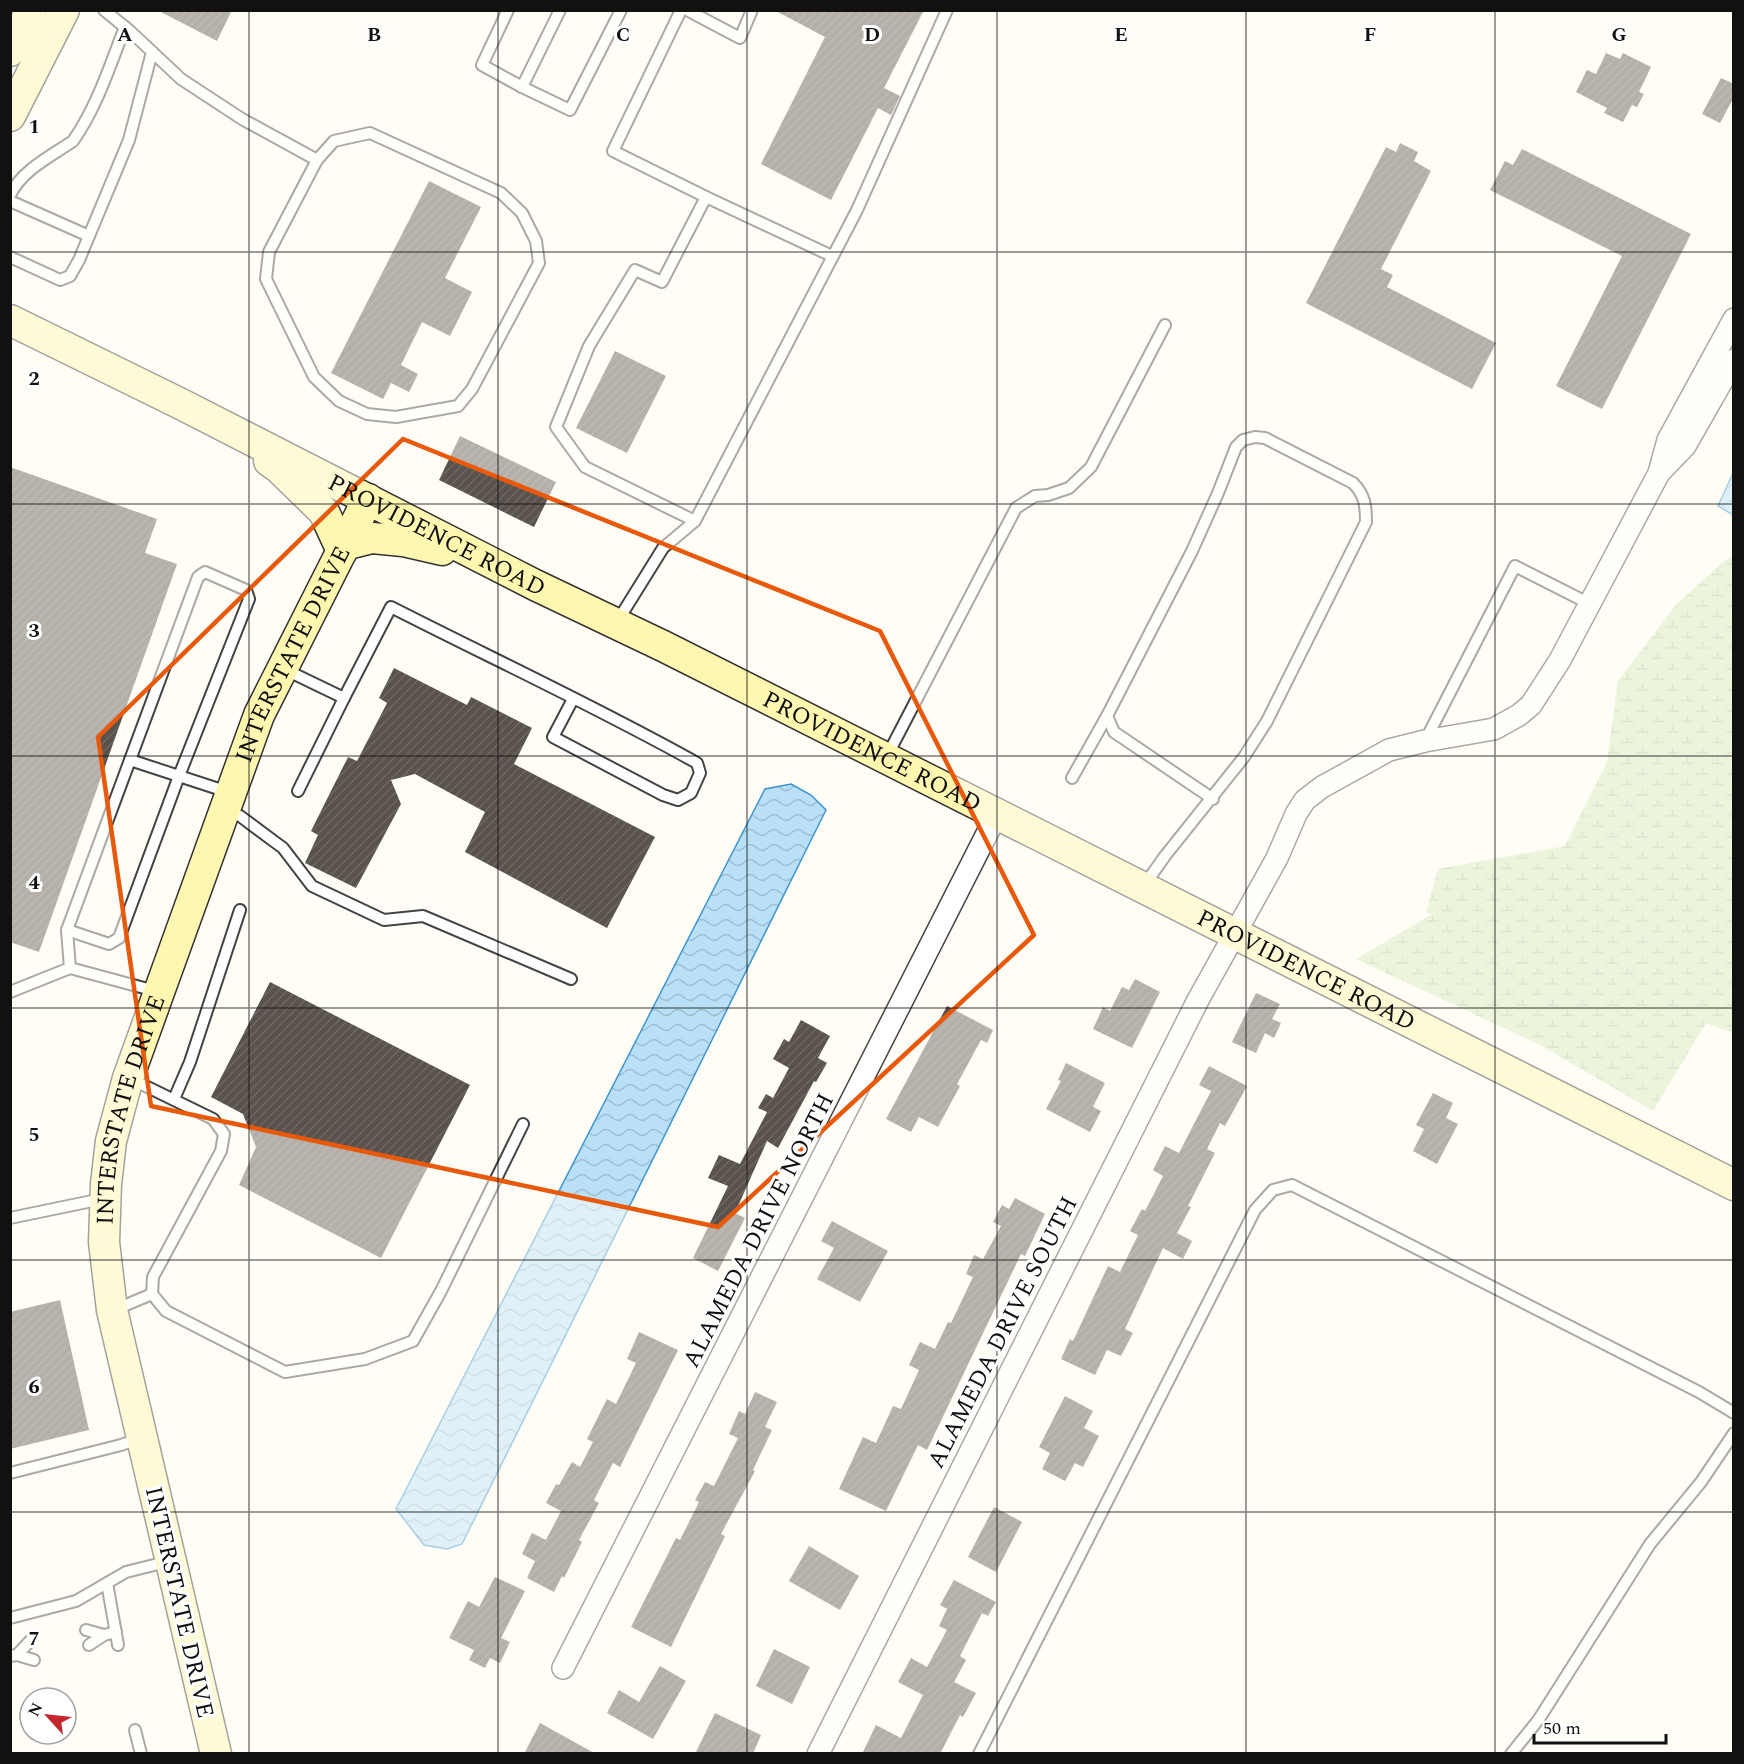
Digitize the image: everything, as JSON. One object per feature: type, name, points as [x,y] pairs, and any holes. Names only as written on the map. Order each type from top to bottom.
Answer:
[{"type":"street","points":[[10,51],[31,10]]},
{"type":"street","points":[[10,116],[64,10]]},
{"type":"street","points":[[1659,473],[1668,440],[1728,341],[1734,319]]},
{"type":"street","name":"PROVIDENCE ROAD","points":[[10,320],[535,585],[617,622],[1734,1185]]},
{"type":"street","points":[[1659,473],[1685,446],[1734,360]]},
{"type":"street","points":[[196,412],[279,468],[324,512],[343,548],[372,538],[403,541],[442,550],[535,585]]},
{"type":"street","name":"ALAMEDA DRIVE SOUTH","points":[[818,1754],[1198,1000],[1278,858],[1296,814],[1305,800],[1322,787],[1389,750],[1494,729],[1519,715],[1531,705],[1590,604],[1659,473]]},
{"type":"street","name":"INTERSTATE DRIVE","points":[[216,1754],[112,1310],[104,1242],[105,1198],[111,1141],[128,1078],[259,715],[368,499]]},
{"type":"street","name":"ALAMEDA DRIVE NORTH","points":[[563,1668],[997,814]]},
{"type":"lane","points":[[104,10],[181,79],[242,119],[317,160]]},
{"type":"lane","points":[[508,10],[482,65],[570,110],[621,10]]},
{"type":"lane","points":[[522,87],[560,10]]},
{"type":"lane","points":[[681,10],[613,151],[832,256]]},
{"type":"lane","points":[[687,10],[740,38],[752,10]]},
{"type":"lane","points":[[617,622],[663,548],[695,521],[857,210],[947,10]]},
{"type":"lane","points":[[10,195],[15,185],[25,175],[73,141],[78,134],[98,95],[125,27]]},
{"type":"lane","points":[[10,257],[60,280],[70,276],[79,260],[129,140],[152,52]]},
{"type":"lane","points":[[370,133],[501,194],[522,213],[536,241],[539,263],[472,389],[458,406],[396,417],[367,414],[339,402],[314,377],[266,279],[269,252],[317,160],[334,141],[370,133]]},
{"type":"lane","points":[[695,521],[585,467],[556,426],[589,346],[635,270],[662,282],[706,196]]},
{"type":"lane","points":[[10,201],[89,236]]},
{"type":"lane","points":[[886,758],[1016,508],[1035,496],[1048,495],[1069,488],[1091,467],[1165,325]]},
{"type":"lane","points":[[1072,778],[1107,716],[1191,551],[1236,447],[1243,440],[1255,436],[1265,438],[1353,483],[1363,492],[1366,522],[1267,721],[1213,799],[1165,856],[1143,887]]},
{"type":"lane","points":[[1425,741],[1515,566],[1590,604]]},
{"type":"lane","points":[[67,930],[110,944],[119,938],[179,776],[249,599],[246,590],[205,572],[198,577],[67,930],[70,968]]},
{"type":"lane","points":[[298,791],[391,607],[573,699],[697,763],[700,773],[691,793],[678,800],[663,795],[553,736],[573,699]]},
{"type":"lane","points":[[282,669],[298,674],[344,698]]},
{"type":"lane","points":[[1107,716],[1114,732],[1213,799]]},
{"type":"lane","points":[[130,759],[179,776],[228,802],[240,816],[283,848],[312,886],[384,920],[423,916],[572,979]]},
{"type":"lane","points":[[174,1099],[190,1062],[240,910]]},
{"type":"lane","points":[[10,992],[70,968],[159,992]]},
{"type":"lane","points":[[128,1078],[213,1119],[224,1134],[221,1151],[153,1277],[152,1294],[166,1311],[285,1372],[365,1359],[413,1341],[441,1291],[523,1124]]},
{"type":"lane","points":[[979,1754],[1255,1210],[1273,1190],[1292,1185],[1678,1382],[1734,1413]]},
{"type":"lane","points":[[10,1218],[105,1198]]},
{"type":"lane","points":[[112,1310],[152,1294]]},
{"type":"lane","points":[[1511,1754],[1539,1719],[1650,1544],[1701,1482],[1734,1433]]},
{"type":"lane","points":[[10,1473],[141,1438]]},
{"type":"lane","points":[[10,1618],[76,1601],[126,1572],[170,1561]]},
{"type":"lane","points":[[107,1582],[118,1645]]},
{"type":"lane","points":[[86,1630],[104,1635]]},
{"type":"lane","points":[[89,1645],[104,1635],[116,1632]]},
{"type":"lane","points":[[14,1656],[30,1641]]},
{"type":"lane","points":[[14,1656],[34,1660]]},
{"type":"lane","points":[[135,1730],[141,1754]]},
{"type":"highlighted area","points":[[403,439],[880,631],[1034,935],[718,1227],[151,1106],[98,737]]},
{"type":"green space","points":[[1733,556],[1733,1033],[1706,1023],[1653,1111],[1542,1046],[1356,959],[1432,914],[1426,912],[1438,869],[1565,846],[1607,762],[1618,681],[1676,605],[1724,561]]},
{"type":"water","points":[[1733,473],[1733,515],[1718,506]]},
{"type":"water","points":[[791,784],[811,795],[826,810],[462,1544],[447,1549],[424,1545],[396,1509],[765,789]]},
{"type":"building","points":[[157,10],[232,10],[217,41]]},
{"type":"building","points":[[774,10],[924,10],[884,88],[900,96],[893,111],[891,115],[878,108],[831,200],[761,164],[825,37]]},
{"type":"building","points":[[1606,53],[1620,59],[1623,53],[1651,67],[1639,92],[1644,94],[1637,107],[1632,105],[1623,122],[1604,113],[1607,108],[1576,92],[1587,70],[1596,74]]},
{"type":"building","points":[[1721,78],[1734,84],[1734,97],[1720,123],[1702,114]]},
{"type":"building","points":[[1400,143],[1418,152],[1414,161],[1431,171],[1381,269],[1393,275],[1387,287],[1496,343],[1472,389],[1306,303],[1386,147],[1396,152]]},
{"type":"building","points":[[1522,149],[1691,234],[1602,409],[1556,386],[1622,256],[1490,190],[1505,161],[1513,165]]},
{"type":"building","points":[[429,181],[481,207],[445,278],[472,292],[450,336],[422,322],[401,365],[418,374],[409,392],[391,383],[383,399],[331,373]]},
{"type":"building","points":[[615,351],[666,376],[627,453],[576,428]]},
{"type":"building","points":[[460,436],[556,482],[534,527],[439,480]]},
{"type":"building","points":[[10,467],[157,519],[145,553],[177,564],[39,952],[10,942]]},
{"type":"building","points":[[394,668],[467,705],[471,697],[532,728],[514,764],[655,837],[607,928],[465,852],[485,812],[415,774],[391,780],[401,804],[356,888],[305,863],[318,835],[311,831],[348,757],[357,761],[387,703],[379,698]]},
{"type":"building","points":[[1135,979],[1160,992],[1132,1048],[1093,1029],[1103,1007],[1110,1011],[1122,987],[1129,990]]},
{"type":"building","points":[[270,982],[470,1085],[381,1258],[239,1185],[256,1147],[243,1114],[211,1097]]},
{"type":"building","points":[[1256,993],[1280,1004],[1272,1019],[1281,1023],[1274,1038],[1265,1033],[1256,1053],[1232,1042]]},
{"type":"building","points":[[947,1006],[993,1030],[987,1043],[981,1040],[957,1084],[960,1086],[938,1127],[919,1117],[911,1132],[886,1119]]},
{"type":"building","points":[[801,1020],[830,1036],[818,1058],[827,1063],[816,1082],[814,1081],[778,1148],[767,1141],[735,1213],[745,1218],[718,1271],[693,1258],[728,1186],[708,1178],[719,1155],[740,1164],[767,1112],[758,1108],[766,1094],[773,1098],[789,1068],[773,1059],[784,1039],[789,1042]]},
{"type":"building","points":[[1066,1063],[1105,1083],[1093,1107],[1101,1111],[1090,1132],[1046,1109],[1061,1081],[1058,1080]]},
{"type":"building","points":[[1209,1066],[1247,1086],[1225,1126],[1220,1123],[1207,1149],[1215,1153],[1177,1233],[1192,1241],[1183,1259],[1163,1248],[1125,1329],[1133,1333],[1121,1356],[1107,1350],[1095,1375],[1061,1359],[1070,1339],[1073,1341],[1108,1266],[1120,1272],[1138,1235],[1130,1231],[1142,1209],[1145,1211],[1163,1176],[1153,1170],[1165,1146],[1179,1153],[1211,1091],[1199,1085]]},
{"type":"building","points":[[1433,1093],[1453,1103],[1446,1118],[1458,1124],[1437,1164],[1413,1151],[1424,1129],[1416,1125]]},
{"type":"building","points":[[1015,1198],[1045,1214],[1025,1256],[1021,1254],[927,1450],[918,1445],[886,1511],[839,1489],[863,1437],[876,1443],[893,1406],[901,1409],[919,1370],[909,1365],[920,1342],[935,1349],[948,1322],[951,1323],[973,1277],[966,1274],[974,1255],[983,1259],[1001,1226],[993,1222],[1002,1205],[1009,1209]]},
{"type":"building","points":[[832,1221],[888,1251],[860,1302],[817,1279],[834,1248],[821,1241]]},
{"type":"building","points":[[60,1300],[89,1430],[10,1449],[10,1312]]},
{"type":"building","points":[[639,1332],[678,1350],[620,1467],[613,1463],[594,1500],[599,1503],[579,1540],[582,1542],[564,1578],[562,1576],[554,1592],[527,1578],[535,1561],[522,1554],[532,1533],[546,1540],[561,1511],[546,1503],[572,1462],[580,1467],[593,1442],[587,1439],[607,1399],[616,1404],[636,1363],[627,1359]]},
{"type":"building","points":[[755,1392],[777,1402],[765,1427],[772,1430],[753,1470],[755,1471],[721,1534],[725,1536],[671,1647],[631,1627],[676,1538],[680,1540],[699,1502],[695,1500],[705,1482],[714,1486],[738,1438],[729,1434],[739,1411],[745,1414]]},
{"type":"building","points":[[1065,1396],[1093,1411],[1084,1428],[1099,1436],[1083,1467],[1075,1463],[1065,1481],[1042,1469],[1050,1453],[1039,1447]]},
{"type":"building","points":[[994,1507],[1022,1522],[996,1572],[968,1557]]},
{"type":"building","points":[[809,1546],[859,1576],[840,1610],[789,1581]]},
{"type":"building","points":[[495,1577],[525,1591],[501,1638],[510,1642],[500,1663],[490,1658],[485,1668],[469,1660],[474,1650],[449,1638],[468,1601],[479,1607]]},
{"type":"building","points":[[954,1580],[996,1602],[988,1616],[982,1613],[960,1656],[966,1660],[954,1682],[976,1693],[963,1717],[960,1715],[940,1754],[862,1754],[876,1725],[901,1738],[923,1695],[898,1682],[911,1658],[927,1667],[947,1630],[939,1626],[947,1609],[940,1605]]},
{"type":"building","points":[[774,1649],[810,1667],[792,1704],[756,1686]]},
{"type":"building","points":[[660,1666],[686,1681],[653,1739],[607,1713],[619,1690],[639,1702]]},
{"type":"building","points":[[715,1713],[761,1735],[753,1754],[695,1754]]},
{"type":"building","points":[[540,1723],[596,1754],[524,1754]]}]
